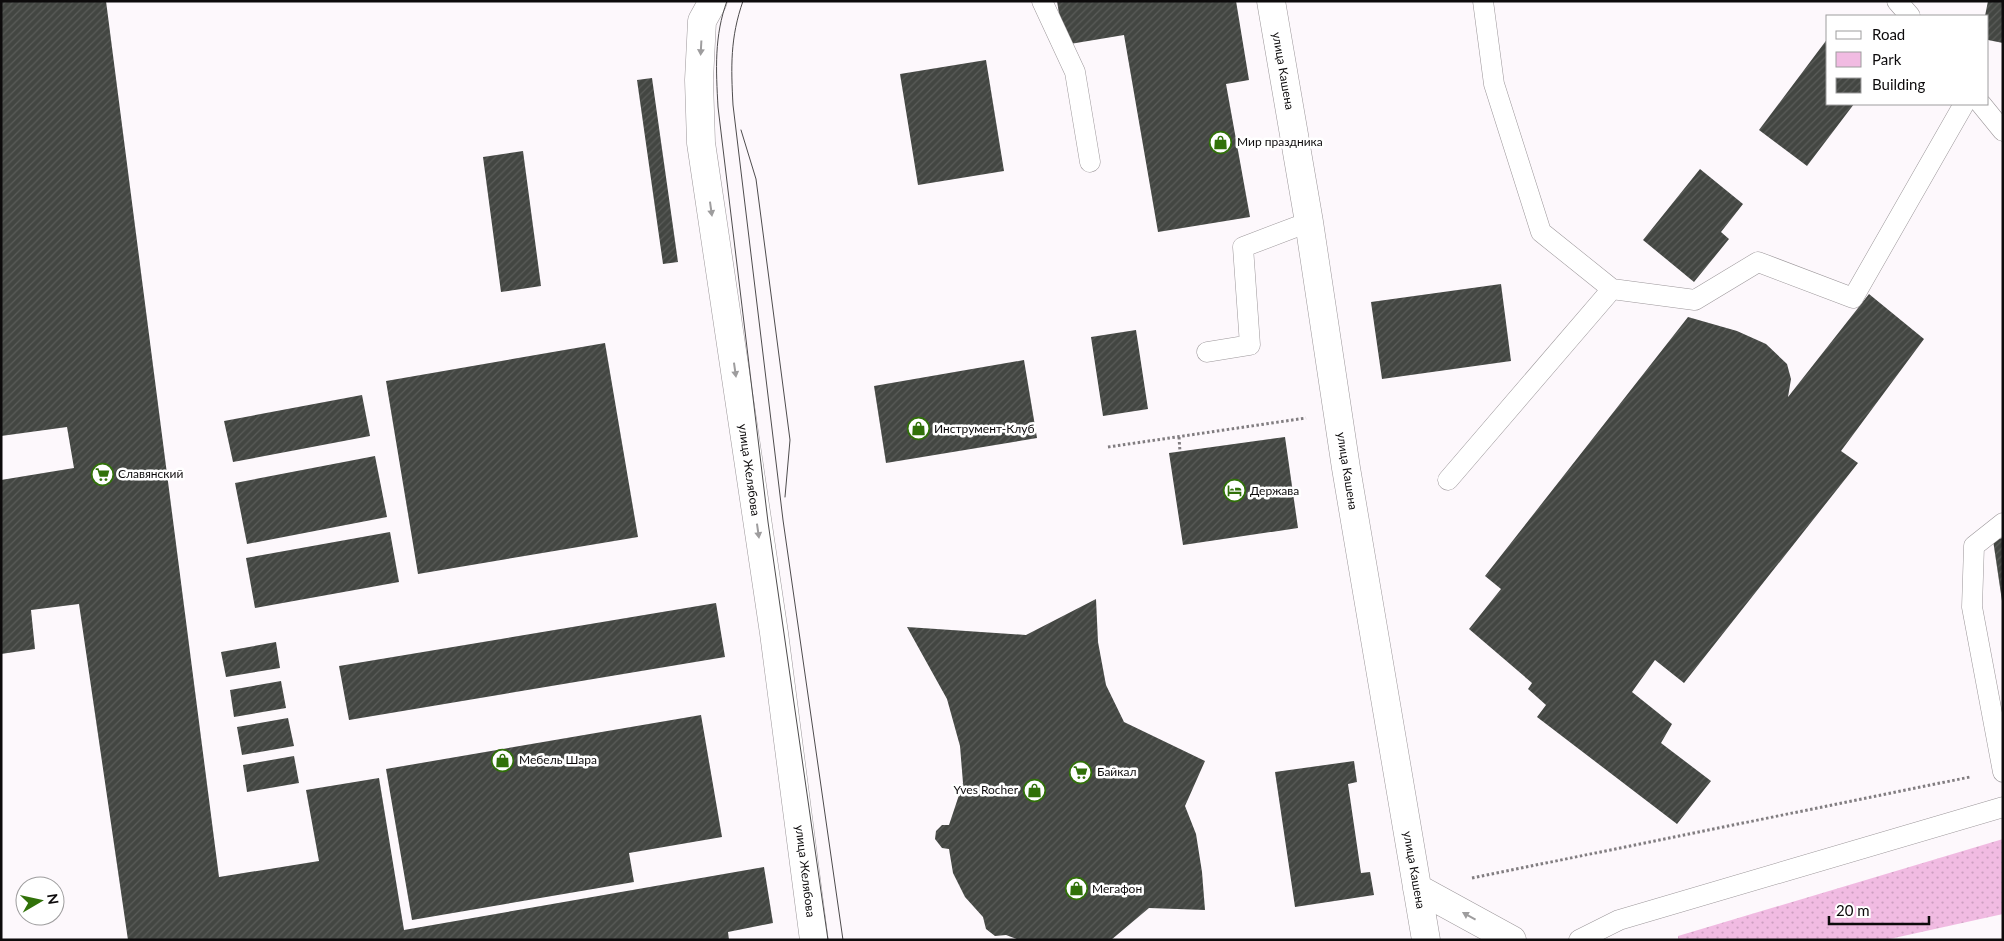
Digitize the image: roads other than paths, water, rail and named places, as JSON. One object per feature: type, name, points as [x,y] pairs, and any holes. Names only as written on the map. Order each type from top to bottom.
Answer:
[{"type":"main road","name":"улица Желябова","points":[[712,1],[702,21],[699,80],[701,143],[772,624],[814,940]]},
{"type":"main road","name":"улица Кашена","points":[[1271,1],[1309,222],[1346,468],[1426,940]]},
{"type":"main road","points":[[1417,888],[1512,940]]},
{"type":"lane","points":[[1042,1],[1075,72],[1090,162]]},
{"type":"lane","points":[[1483,1],[1494,84],[1541,232],[1612,289],[1695,300],[1758,262],[1853,298],[1963,105]]},
{"type":"lane","points":[[1898,1],[1909,15]]},
{"type":"lane","points":[[1982,105],[2003,131]]},
{"type":"lane","points":[[1207,352],[1250,345],[1243,247],[1309,222]]},
{"type":"lane","points":[[1448,480],[1612,289]]},
{"type":"lane","points":[[2003,524],[1974,546],[1972,606],[2003,772]]},
{"type":"lane","points":[[1579,940],[1619,920],[2003,807]]},
{"type":"tram line","points":[[727,1],[718,40],[718,107],[768,522],[828,940]]},
{"type":"tram line","points":[[743,1],[732,53],[733,105],[783,520],[843,940]]},
{"type":"tram line","points":[[741,130],[756,179],[790,440],[785,497]]},
{"type":"place","name":"Мир праздника","points":[[1221,142]]},
{"type":"place","name":"Инструмент-Клуб","points":[[918,429]]},
{"type":"place","name":"Славянский","points":[[102,474]]},
{"type":"place","name":"Держава","points":[[1234,491]]},
{"type":"place","name":"Мебель Шара","points":[[503,760]]},
{"type":"place","name":"Байкал","points":[[1081,772]]},
{"type":"place","name":"Yves Rocher","points":[[1034,790]]},
{"type":"place","name":"Мегафон","points":[[1076,889]]}]
